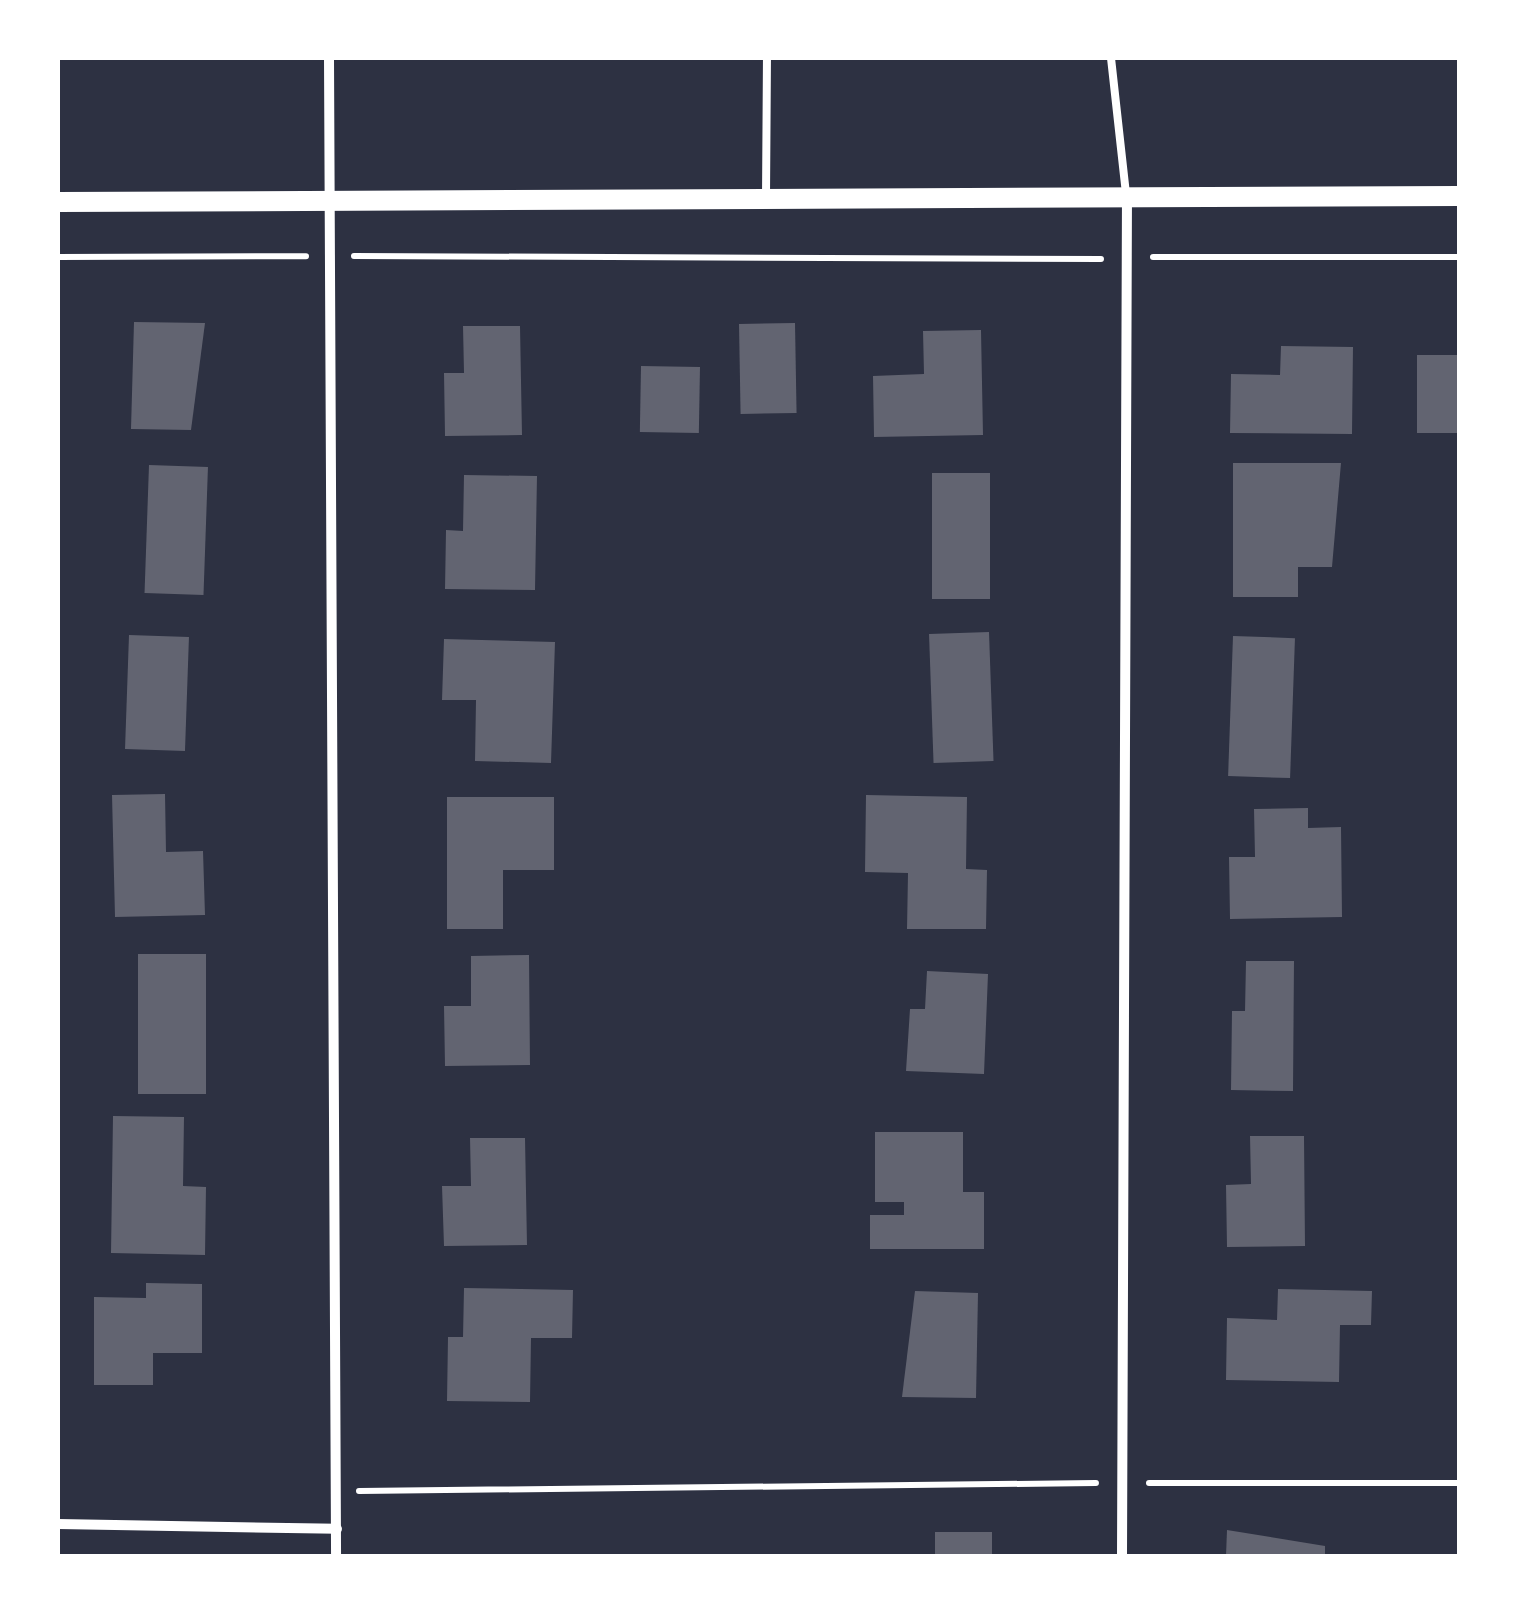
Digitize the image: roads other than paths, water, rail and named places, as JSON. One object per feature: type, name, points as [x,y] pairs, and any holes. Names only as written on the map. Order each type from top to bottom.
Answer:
[{"type":"main road","points":[[58,202],[330,206],[1460,196]]},
{"type":"street","points":[[330,58],[336,1556]]},
{"type":"street","points":[[1122,1556],[1127,198]]},
{"type":"street","points":[[58,1524],[337,1529]]},
{"type":"lane","points":[[766,202],[767,58]]},
{"type":"lane","points":[[1111,58],[1127,198]]}]
